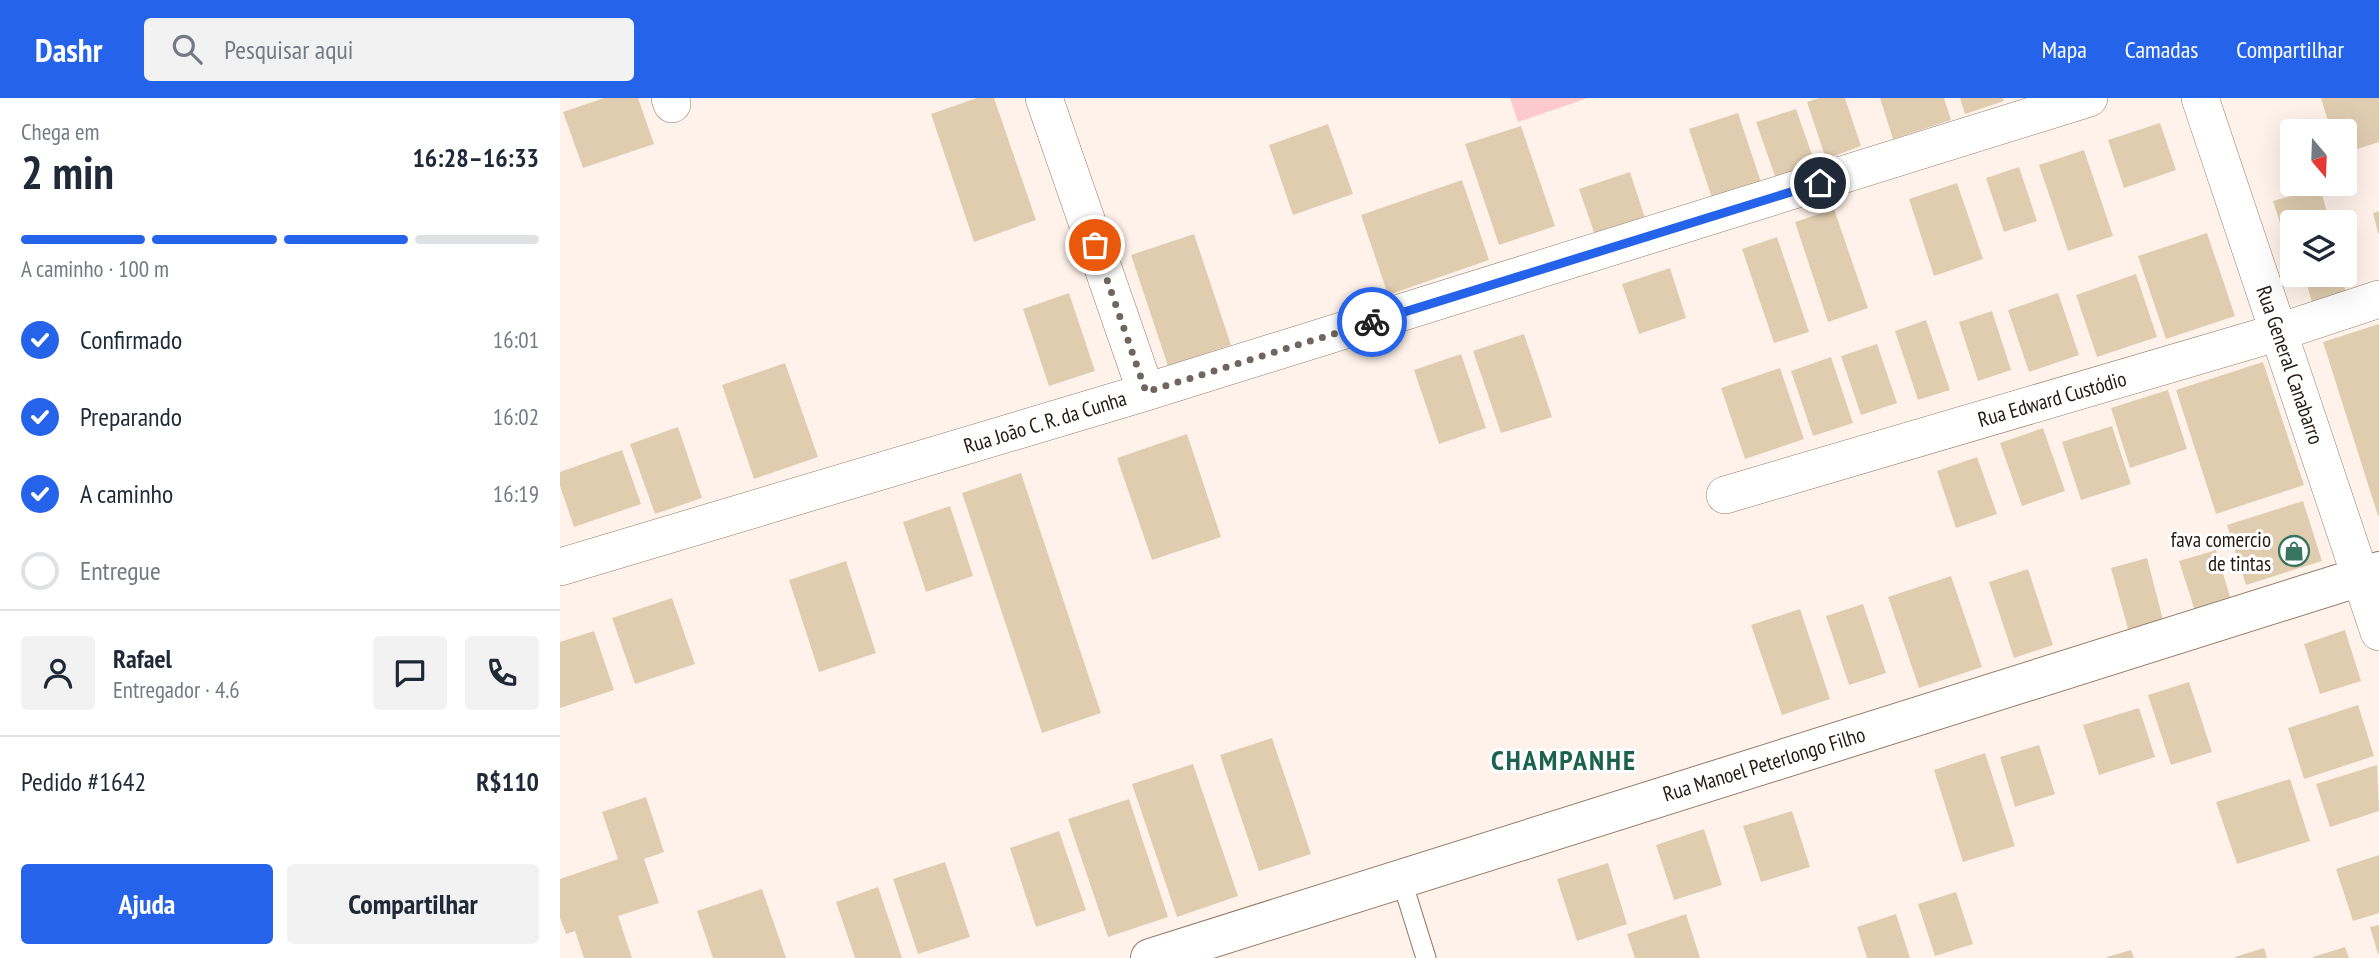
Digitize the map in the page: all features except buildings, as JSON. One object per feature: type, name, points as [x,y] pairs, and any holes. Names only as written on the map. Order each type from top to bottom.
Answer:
[{"type":"street","points":[[1044,98],[1146,392]]},
{"type":"street","name":"Rua João C. R. da Cunha","points":[[560,567],[1146,392],[2089,98]]},
{"type":"street","name":"Rua General Canabarro","points":[[2200,98],[2279,332],[2370,574],[2379,632]]},
{"type":"street","name":"Rua Edward Custódio","points":[[1725,495],[2279,332],[2379,299]]},
{"type":"street","name":"Rua Manoel Peterlongo Filho","points":[[1150,958],[2370,574]]},
{"type":"lane","points":[[1401,878],[1426,958]]},
{"type":"shaded area","points":[[1510,98],[1588,98],[1518,122]]},
{"type":"way so far","points":[[1095,245],[1146,392],[1372,322]]},
{"type":"place","name":"fava comercio de tintas","points":[[2294,551]]},
{"type":"district","name":"CHAMPANHE","points":[[1564,759]]},
{"type":"route","points":[[1372,322],[1820,183]]}]
